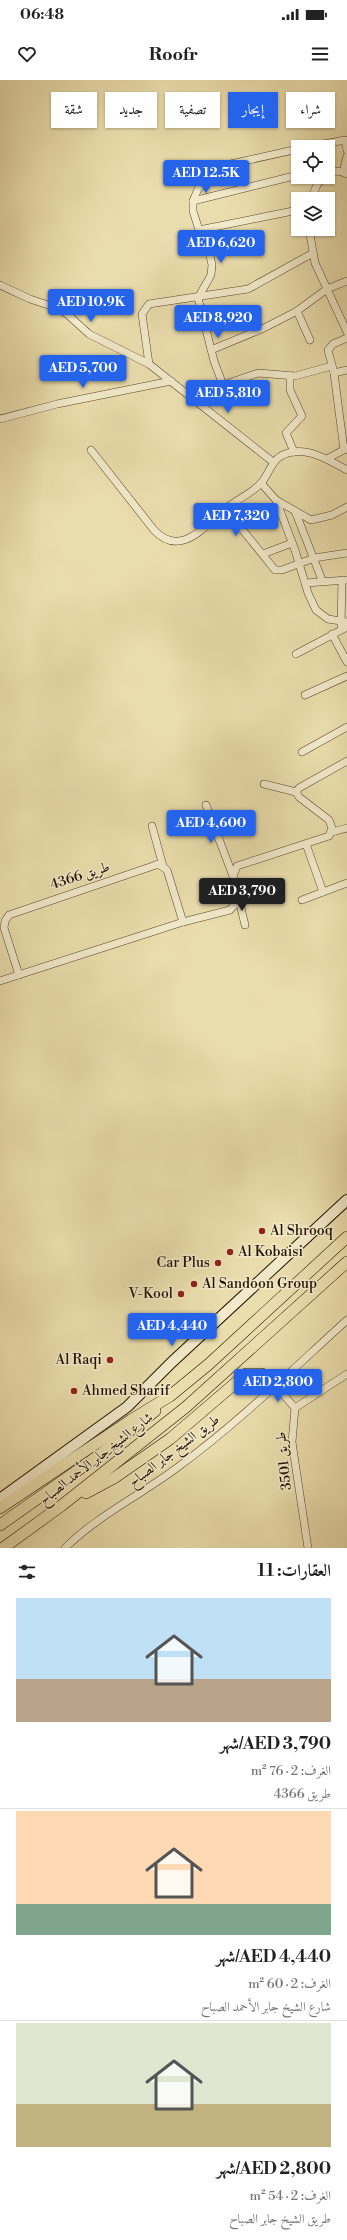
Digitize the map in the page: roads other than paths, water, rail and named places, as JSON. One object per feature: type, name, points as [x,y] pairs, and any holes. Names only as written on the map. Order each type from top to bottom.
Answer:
[{"type":"main road","points":[[325,1255],[347,1227]]},
{"type":"main road","name":"شارع الشيخ جابر الأحمد الصباح","points":[[0,1508],[131,1420],[170,1396],[209,1364],[325,1255],[347,1237]]},
{"type":"main road","name":"شارع الشيخ جابر الأحمد الصباح","points":[[3,1548],[61,1506],[186,1407],[347,1262]]},
{"type":"main road","points":[[61,1506],[114,1478],[170,1439],[246,1374],[262,1374],[275,1385]]},
{"type":"main road","points":[[0,1525],[111,1446],[170,1396]]},
{"type":"street","points":[[335,142],[345,140],[347,150]]},
{"type":"street","points":[[223,385],[211,350],[198,298],[211,275],[212,265],[207,242],[199,230],[193,201],[198,189],[226,165],[291,151]]},
{"type":"street","points":[[335,172],[345,173],[347,156]]},
{"type":"street","points":[[193,201],[291,177]]},
{"type":"street","points":[[199,230],[291,211]]},
{"type":"street","points":[[311,236],[315,263],[347,332]]},
{"type":"street","points":[[149,364],[143,320],[144,308],[155,303],[198,298],[248,289],[313,253]]},
{"type":"street","points":[[211,350],[264,328],[297,311],[327,288],[347,281]]},
{"type":"street","points":[[0,285],[18,294],[56,308],[67,314],[89,334],[149,364],[272,462]]},
{"type":"street","points":[[297,311],[310,340]]},
{"type":"street","points":[[327,459],[346,449],[334,373],[328,353],[330,347],[347,338]]},
{"type":"street","points":[[195,401],[223,385],[258,372],[290,376],[332,366]]},
{"type":"street","points":[[334,373],[347,370]]},
{"type":"street","points":[[290,376],[290,390],[302,416],[286,432],[294,452]]},
{"type":"street","points":[[0,419],[57,404],[171,381]]},
{"type":"street","points":[[91,450],[161,538],[170,542],[180,542],[199,532],[228,507],[261,483],[272,462],[294,452],[304,452],[327,459],[347,470]]},
{"type":"street","points":[[261,483],[276,500],[311,520],[319,520],[347,510]]},
{"type":"street","points":[[276,500],[316,610],[328,619],[344,625]]},
{"type":"street","points":[[228,507],[241,528],[275,570],[279,571],[314,558],[347,553]]},
{"type":"street","points":[[241,528],[279,508]]},
{"type":"street","points":[[295,511],[322,580]]},
{"type":"street","points":[[263,554],[292,543]]},
{"type":"street","points":[[306,583],[322,580],[345,580],[344,625]]},
{"type":"street","points":[[296,654],[332,634],[344,625]]},
{"type":"street","points":[[332,634],[347,662]]},
{"type":"street","points":[[305,695],[347,676]]},
{"type":"street","points":[[302,752],[347,727]]},
{"type":"street","points":[[296,792],[299,788],[347,761]]},
{"type":"street","points":[[264,784],[296,792],[299,797],[329,820],[332,832]]},
{"type":"street","points":[[206,805],[233,876],[245,925]]},
{"type":"street","points":[[152,826],[163,866],[167,870],[183,922]]},
{"type":"street","points":[[233,876],[236,866],[306,844],[329,836],[332,832],[347,828]]},
{"type":"street","points":[[306,844],[323,892]]},
{"type":"street","name":"طريق 4366","points":[[19,975],[4,928],[5,921],[9,915],[152,866],[163,866]]},
{"type":"street","points":[[302,900],[347,884]]},
{"type":"street","points":[[0,981],[183,922],[230,910],[238,900]]},
{"type":"street","points":[[0,1499],[127,1407],[172,1362],[347,1200]]},
{"type":"street","name":"طريق الشيخ جابر الصباح","points":[[65,1548],[91,1527],[178,1467],[275,1385],[347,1320]]},
{"type":"street","points":[[275,1385],[295,1408],[347,1374]]},
{"type":"street","name":"طريق 3501","points":[[295,1408],[292,1442],[308,1548]]},
{"type":"place","name":"Al Shrooq","points":[[262,1231]]},
{"type":"place","name":"Al Kobaisi","points":[[230,1252]]},
{"type":"place","name":"Car Plus","points":[[218,1263]]},
{"type":"place","name":"Al Sandoon Group","points":[[194,1284]]},
{"type":"place","name":"V-Kool","points":[[181,1294]]},
{"type":"place","name":"Al Raqi","points":[[110,1360]]},
{"type":"place","name":"Ahmed Sharif","points":[[74,1391]]}]
